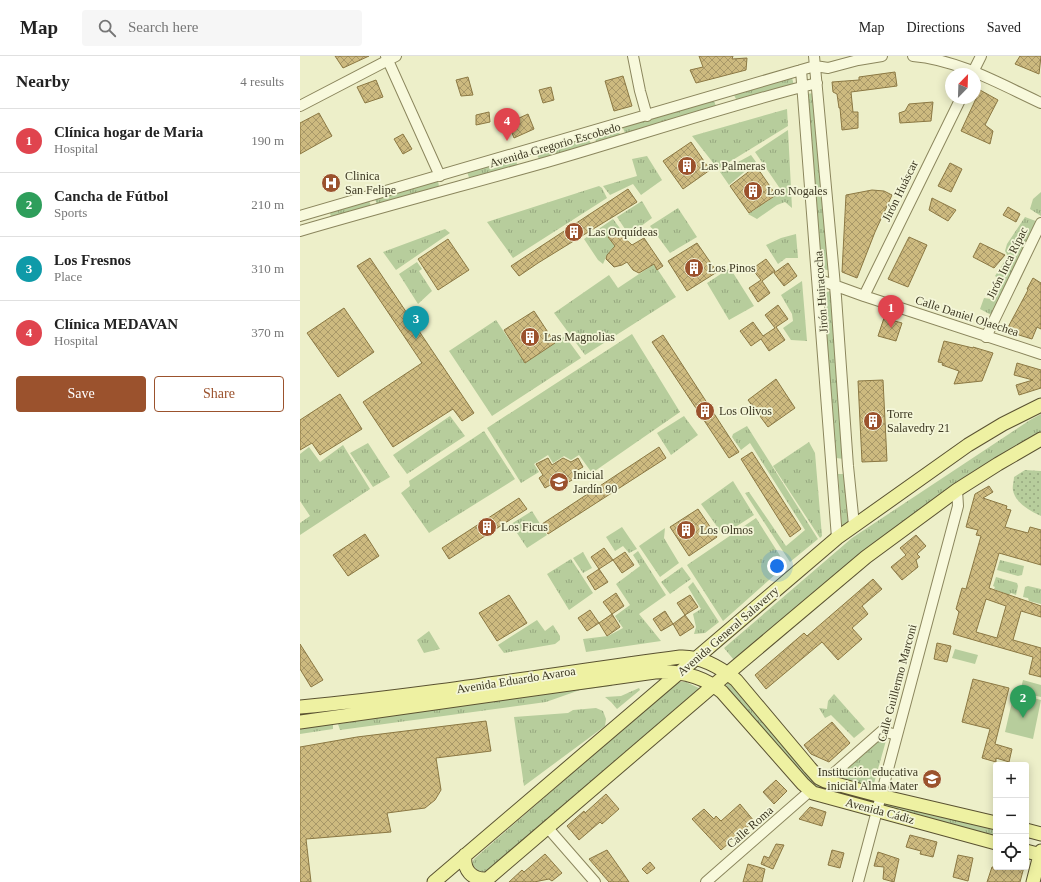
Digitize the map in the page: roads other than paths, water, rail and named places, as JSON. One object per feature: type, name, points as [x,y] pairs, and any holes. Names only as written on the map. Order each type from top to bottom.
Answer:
[{"type":"main road","name":"Avenida General Salaverry","points":[[434,882],[837,538],[968,445],[1003,424],[1041,405]]},
{"type":"main road","points":[[465,855],[464,863],[470,874],[485,881],[866,557],[957,490],[1041,439]]},
{"type":"main road","name":"Avenida Eduardo Avaroa","points":[[300,722],[567,678],[680,657],[696,658],[728,673]]},
{"type":"main road","name":"Avenida Eduardo Avaroa","points":[[300,707],[461,688],[567,678],[655,672],[680,673],[698,678],[714,685]]},
{"type":"main road","name":"Avenida Cádiz","points":[[728,673],[739,683],[814,772],[825,781],[993,822]]},
{"type":"main road","points":[[714,685],[726,695],[810,791]]},
{"type":"main road","name":"Avenida Cádiz","points":[[810,791],[877,811],[993,841]]},
{"type":"main road","points":[[1029,831],[1041,834]]},
{"type":"main road","points":[[1029,851],[1041,853],[1032,882]]},
{"type":"main road","points":[[446,872],[460,872],[469,882]]},
{"type":"street","points":[[633,56],[647,116]]},
{"type":"street","name":"Avenida Gregorio Escobedo","points":[[300,216],[801,70],[815,61],[828,68],[858,60],[882,56]]},
{"type":"street","points":[[913,56],[931,59],[958,68]]},
{"type":"street","points":[[975,68],[981,56]]},
{"type":"street","points":[[300,106],[390,57],[440,176]]},
{"type":"street","name":"Jirón Huiracocha","points":[[815,61],[854,525]]},
{"type":"street","name":"Jirón Huiracocha","points":[[801,70],[837,538]]},
{"type":"street","points":[[981,77],[1041,103]]},
{"type":"street","name":"Avenida Gregorio Escobedo","points":[[300,231],[532,166],[802,86],[817,83]]},
{"type":"street","name":"Jirón Huáscar","points":[[864,296],[958,104]]},
{"type":"street","points":[[542,146],[538,151],[538,157],[545,162]]},
{"type":"street","points":[[526,151],[534,156],[532,166]]},
{"type":"street","points":[[807,156],[823,154]]},
{"type":"street","points":[[311,213],[315,227]]},
{"type":"street","name":"Jirón Inca Rípac","points":[[986,337],[1041,223]]},
{"type":"street","name":"Calle Daniel Olaechea","points":[[817,279],[986,337],[1041,354]]},
{"type":"street","points":[[832,466],[848,466]]},
{"type":"street","name":"Calle Guillermo Marconi","points":[[858,882],[958,506],[957,490]]},
{"type":"street","points":[[825,781],[882,731],[897,735]]},
{"type":"street","name":"Calle Roma","points":[[706,882],[810,791]]},
{"type":"street","points":[[547,827],[595,882]]},
{"type":"place","name":"Clínica MEDAVAN","points":[[507,141]]},
{"type":"place","name":"Las Palmeras","points":[[687,166]]},
{"type":"place","name":"Clinica San Felipe","points":[[331,183]]},
{"type":"place","name":"Los Nogales","points":[[753,191]]},
{"type":"place","name":"Las Orquídeas","points":[[574,232]]},
{"type":"place","name":"Los Pinos","points":[[694,268]]},
{"type":"place","name":"Clínica hogar de Maria","points":[[891,328]]},
{"type":"place","name":"Las Magnolias","points":[[530,337]]},
{"type":"place","name":"Los Fresnos","points":[[416,339]]},
{"type":"place","name":"Los Olivos","points":[[705,411]]},
{"type":"place","name":"Torre Salavedry 21","points":[[873,421]]},
{"type":"place","name":"Inicial Jardín 90","points":[[559,482]]},
{"type":"place","name":"Los Ficus","points":[[487,527]]},
{"type":"place","name":"Los Olmos","points":[[686,530]]},
{"type":"place","name":"Cancha de Fútbol","points":[[1023,718]]},
{"type":"place","name":"Institución educativa inicial Alma Mater","points":[[932,779]]}]
